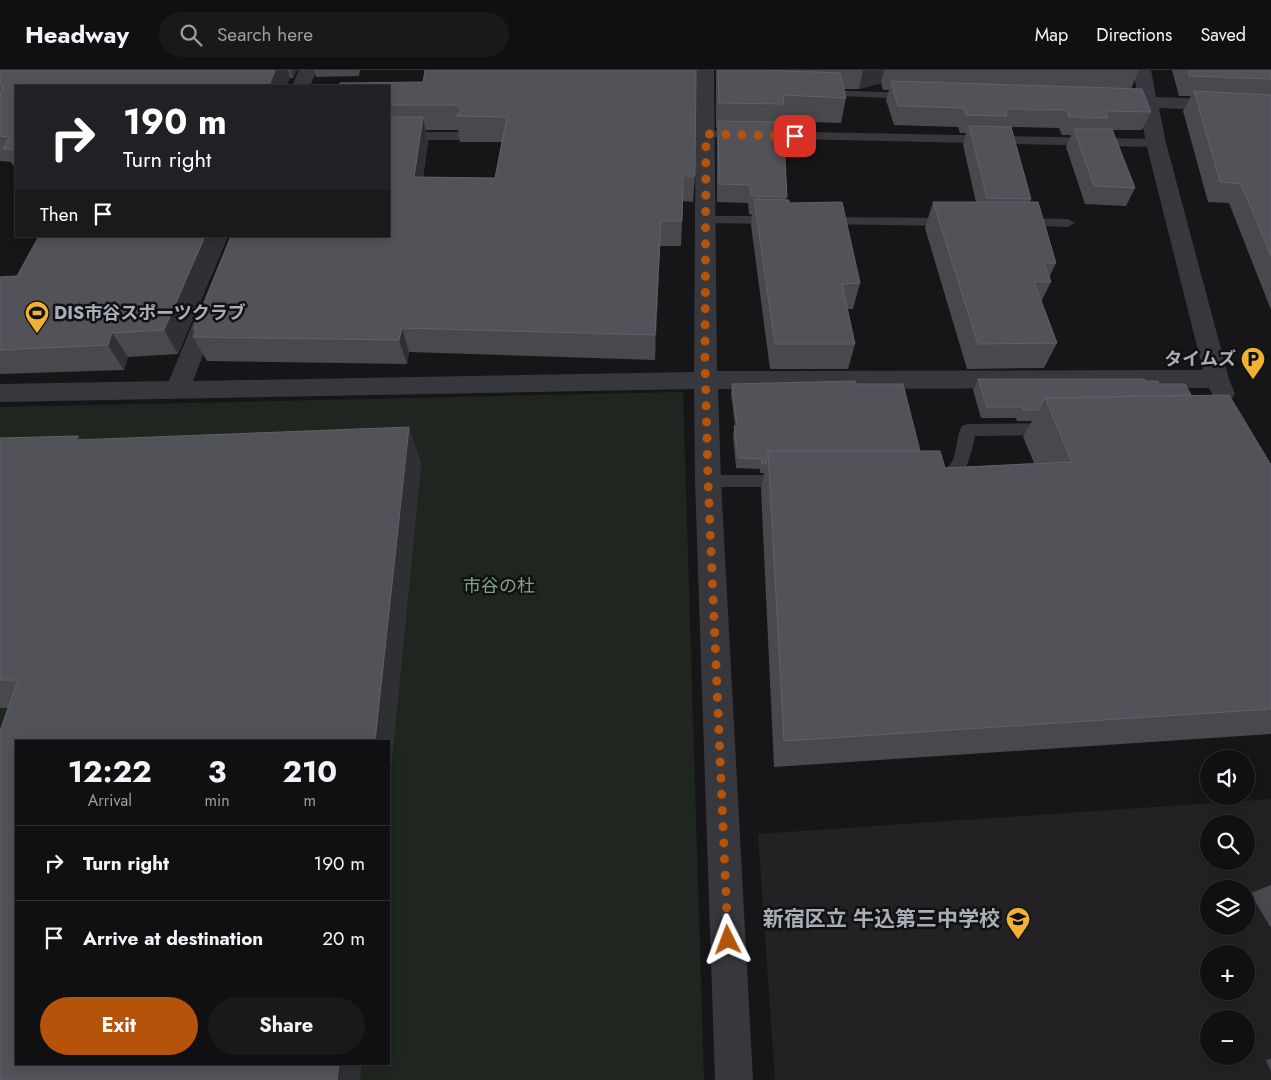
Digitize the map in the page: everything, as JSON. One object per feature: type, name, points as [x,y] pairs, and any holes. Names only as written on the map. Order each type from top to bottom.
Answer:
[{"type":"street","points":[[301,85],[308,70]]},
{"type":"street","points":[[705,70],[705,380],[734,1080]]},
{"type":"street","points":[[1142,70],[1143,102],[1156,143],[1216,379],[1230,410]]},
{"type":"street","points":[[1143,102],[1271,107]]},
{"type":"street","points":[[177,390],[218,290]]},
{"type":"street","points":[[0,393],[705,380],[1216,379]]},
{"type":"lane","points":[[815,93],[923,96]]},
{"type":"lane","points":[[706,134],[1156,143]]},
{"type":"lane","points":[[390,136],[459,136]]},
{"type":"lane","points":[[705,220],[784,220]]},
{"type":"lane","points":[[813,221],[960,222]]},
{"type":"lane","points":[[1009,222],[1068,223]]},
{"type":"lane","points":[[926,481],[950,478],[960,465],[968,430],[1068,428]]},
{"type":"lane","points":[[708,481],[797,481]]},
{"type":"shaded area","name":"新宿区立 牛込第三中学校","points":[[1271,799],[1271,1080],[775,1080],[758,834],[1200,804],[1255,805],[1255,800]]},
{"type":"green space","name":"市谷の杜","points":[[683,392],[704,1080],[0,1080],[0,407]]},
{"type":"building","points":[[0,70],[275,70],[269,85],[15,85],[15,149],[3,149],[9,137],[0,136],[0,93],[2,93],[2,84],[0,84]]},
{"type":"building","points":[[425,70],[696,70],[695,176],[683,176],[682,221],[661,221],[655,335],[402,328],[399,340],[193,337],[197,328],[193,329],[231,237],[390,237],[390,117],[423,117],[414,177],[495,178],[507,117],[456,116],[462,110],[455,105],[390,105],[390,85],[339,85],[340,83],[423,82]]},
{"type":"building","points":[[718,70],[840,73],[846,98],[783,95],[784,104],[719,103]]},
{"type":"building","points":[[1188,70],[1271,70],[1271,79],[1189,76]]},
{"type":"building","points":[[891,81],[1142,89],[1151,112],[1105,111],[1108,118],[1069,117],[1067,110],[1005,109],[1007,116],[966,115],[964,108],[898,106]]},
{"type":"building","points":[[1194,91],[1271,95],[1271,256],[1241,184],[1220,182]]},
{"type":"building","points":[[718,121],[783,122],[787,197],[751,196],[750,185],[719,184]]},
{"type":"building","points":[[969,126],[1011,127],[1031,199],[987,198]]},
{"type":"building","points":[[1074,129],[1112,129],[1135,188],[1094,186]]},
{"type":"building","points":[[754,199],[789,200],[789,203],[842,202],[860,283],[842,284],[855,344],[775,344]]},
{"type":"building","points":[[933,202],[1038,202],[1056,263],[1044,263],[1051,282],[1034,282],[1057,343],[978,344]]},
{"type":"building","points":[[38,237],[205,237],[164,330],[112,333],[108,345],[0,350],[0,277],[17,276]]},
{"type":"building","points":[[978,379],[1144,379],[1145,381],[1158,381],[1159,384],[1185,384],[1191,395],[1045,398],[1038,410],[1023,410],[1022,407],[987,407]]},
{"type":"building","points":[[855,381],[856,384],[903,384],[920,451],[768,451],[766,464],[762,464],[761,459],[738,458],[734,426],[737,426],[732,384]]},
{"type":"building","points":[[1229,395],[1271,465],[1271,709],[784,741],[768,451],[940,451],[945,468],[1072,462],[1045,398]]},
{"type":"building","points":[[409,427],[375,740],[15,740],[15,1065],[339,1065],[337,1080],[0,1080],[0,731],[18,680],[0,680],[0,438],[78,436],[76,440]]},
{"type":"place","name":"DIS市谷スポーツクラブ","points":[[37,334]]},
{"type":"place","name":"タイムズ","points":[[1253,380]]},
{"type":"place","name":"新宿区立 牛込第三中学校","points":[[1018,940]]},
{"type":"route","points":[[728,940],[708,481],[705,359],[706,134],[795,136]]}]
